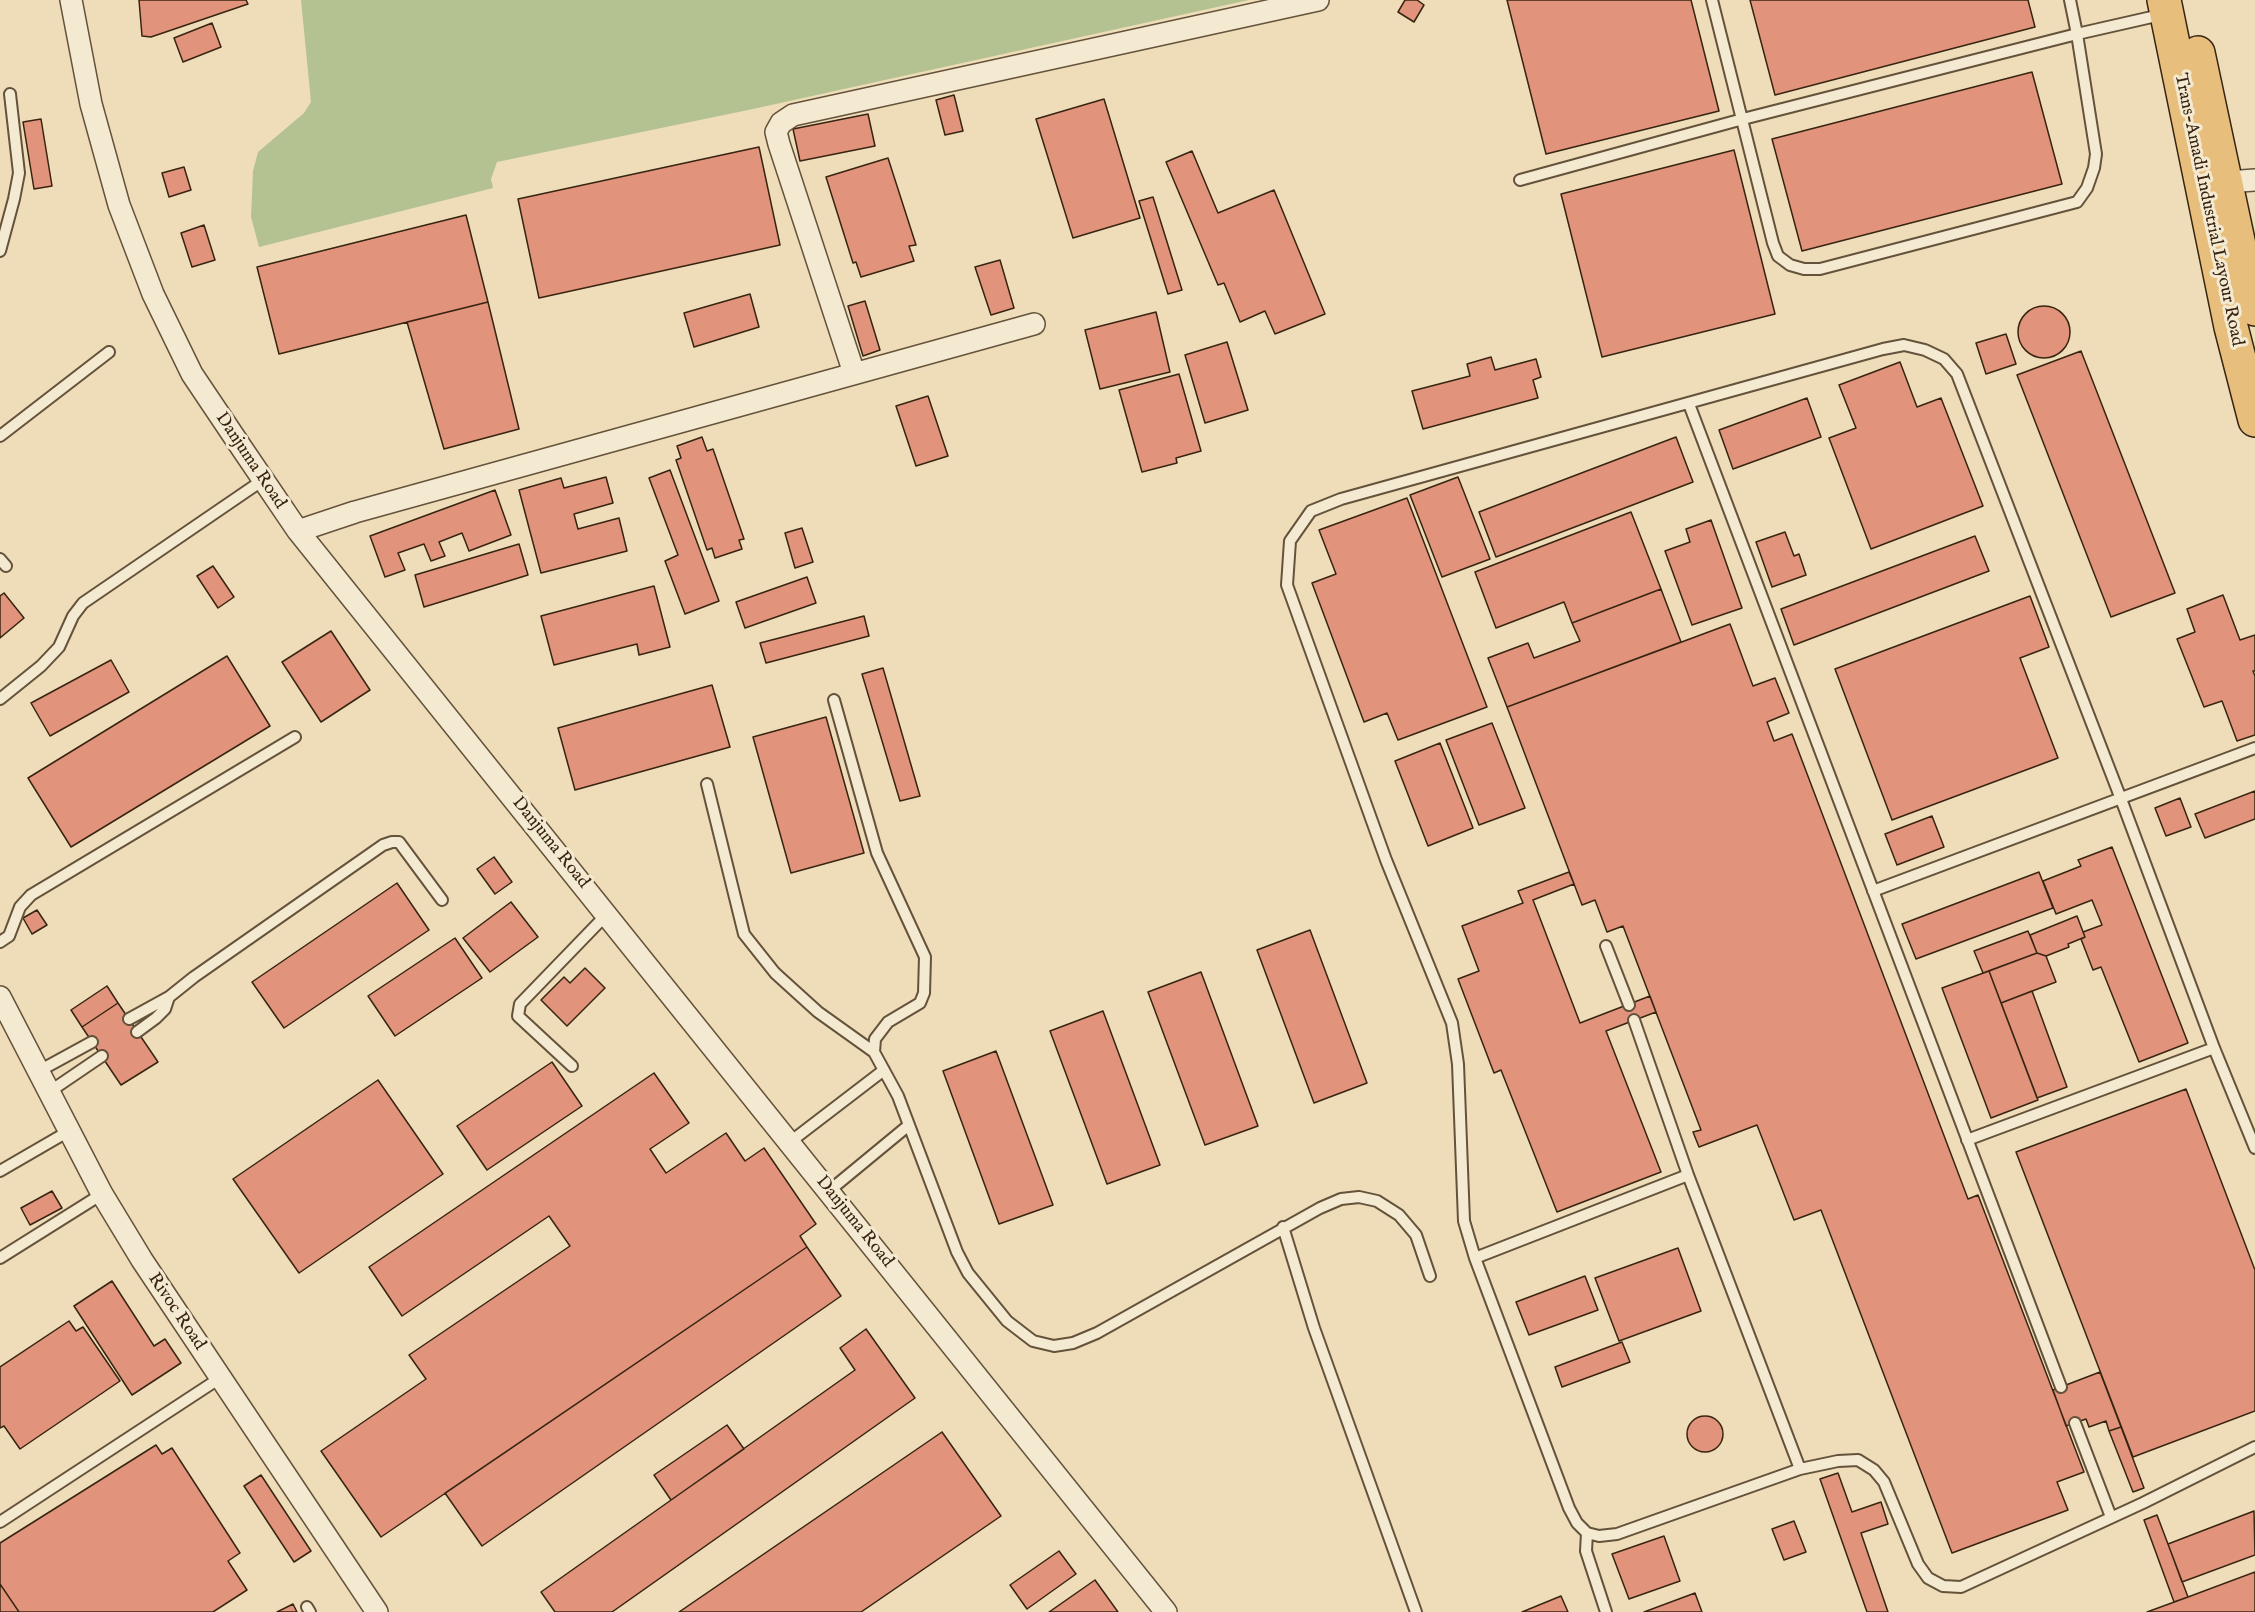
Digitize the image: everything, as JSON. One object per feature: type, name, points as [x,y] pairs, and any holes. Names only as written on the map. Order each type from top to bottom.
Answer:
[{"type":"main road","name":"Trans-Amadi Industrial Layour Road","points":[[2173,5],[2241,181],[2243,264],[2255,309]]},
{"type":"main road","name":"Trans-Amadi Industrial Layour Road","points":[[2173,5],[2231,327],[2255,420]]},
{"type":"street","name":"Danjuma Road","points":[[71,0],[91,104],[119,205],[153,294],[192,374],[263,480],[298,531],[1166,1612]]},
{"type":"street","points":[[854,373],[779,144],[776,132],[781,123],[793,115],[1318,0]]},
{"type":"street","points":[[298,531],[356,512],[1034,324]]},
{"type":"street","name":"Rivoc Road","points":[[0,997],[102,1194],[142,1260],[377,1612]]},
{"type":"lane","points":[[1712,0],[1773,243],[1778,256],[1790,265],[1804,270],[1820,270],[2077,202],[2087,188],[2096,154],[2070,0]]},
{"type":"lane","points":[[1520,180],[2077,34],[2173,5]]},
{"type":"lane","points":[[0,251],[19,172],[10,94]]},
{"type":"lane","points":[[2255,1148],[2214,1048],[2121,799],[1957,374],[1944,359],[1925,350],[1904,345],[1883,349],[1341,500],[1311,511],[1290,541],[1287,585],[1386,860],[1452,1023],[1458,1064],[1464,1221],[1475,1258],[1569,1508],[1577,1523],[1587,1533],[1599,1536],[1617,1534],[1800,1469],[1838,1461],[1858,1460],[1874,1470],[1884,1482],[1918,1564],[1928,1578],[1943,1586],[1961,1587],[2255,1447]]},
{"type":"lane","points":[[0,436],[109,352]]},
{"type":"lane","points":[[1689,404],[2061,1387]]},
{"type":"lane","points":[[0,699],[41,666],[59,647],[83,603],[263,480]]},
{"type":"lane","points":[[834,700],[878,853],[925,957],[924,993],[920,1003],[888,1022],[875,1039],[874,1052]]},
{"type":"lane","points":[[0,942],[9,936],[20,907],[32,895],[296,737]]},
{"type":"lane","points":[[1873,891],[2255,748]]},
{"type":"lane","points":[[707,784],[744,934],[784,981],[818,1012],[874,1052],[898,1096],[957,1252],[968,1273],[1007,1321],[1033,1341],[1054,1346],[1073,1343],[1097,1333],[1283,1227],[1341,1199],[1359,1197],[1377,1201],[1399,1215],[1416,1235],[1430,1276]]},
{"type":"lane","points":[[129,1018],[169,997],[213,963],[392,842],[399,842],[405,848],[442,900]]},
{"type":"lane","points":[[572,1066],[518,1016],[520,1004],[607,914]]},
{"type":"lane","points":[[1606,946],[1629,1005]]},
{"type":"lane","points":[[137,1032],[161,1014],[169,997]]},
{"type":"lane","points":[[1634,1020],[1688,1175],[1800,1469]]},
{"type":"lane","points":[[39,1071],[92,1042]]},
{"type":"lane","points":[[1967,1140],[2214,1048]]},
{"type":"lane","points":[[49,1092],[102,1056]]},
{"type":"lane","points":[[790,1142],[884,1070]]},
{"type":"lane","points":[[829,1191],[909,1125]]},
{"type":"lane","points":[[0,1172],[69,1131]]},
{"type":"lane","points":[[1475,1258],[1688,1175]]},
{"type":"lane","points":[[0,1258],[102,1194]]},
{"type":"lane","points":[[1283,1227],[1314,1328],[1416,1612]]},
{"type":"lane","points":[[0,1522],[220,1378]]},
{"type":"lane","points":[[2075,1423],[2111,1517]]},
{"type":"lane","points":[[1587,1533],[1586,1551],[1606,1612]]},
{"type":"green space","points":[[301,0],[1249,0],[753,109],[497,162],[491,179],[493,188],[259,247],[251,217],[253,171],[258,152],[304,113],[311,102]]},
{"type":"building","points":[[139,0],[246,0],[248,4],[151,37],[142,36]]},
{"type":"building","points":[[1405,0],[1417,0],[1424,5],[1414,22],[1398,12]]},
{"type":"building","points":[[1507,0],[1691,0],[1719,111],[1546,154]]},
{"type":"building","points":[[1750,0],[2028,0],[2035,27],[1775,95]]},
{"type":"building","points":[[212,23],[221,47],[183,62],[174,38]]},
{"type":"building","points":[[2032,72],[2062,184],[1802,251],[1772,139]]},
{"type":"building","points":[[954,95],[963,131],[945,135],[936,100]]},
{"type":"building","points":[[1104,99],[1140,218],[1073,238],[1036,119]]},
{"type":"building","points":[[868,114],[875,146],[800,161],[793,129]]},
{"type":"building","points":[[41,119],[52,186],[34,189],[23,122]]},
{"type":"building","points":[[759,147],[780,245],[539,298],[518,199]]},
{"type":"building","points":[[1734,150],[1775,314],[1602,357],[1561,194]]},
{"type":"building","points":[[1192,151],[1218,213],[1274,190],[1325,314],[1275,334],[1265,311],[1240,322],[1224,283],[1218,285],[1166,162]]},
{"type":"building","points":[[888,158],[916,245],[909,246],[914,261],[861,277],[856,262],[853,263],[826,177]]},
{"type":"building","points":[[184,167],[191,190],[169,197],[162,173]]},
{"type":"building","points":[[1153,197],[1182,290],[1168,294],[1139,201]]},
{"type":"building","points":[[466,215],[488,302],[279,354],[257,267]]},
{"type":"building","points":[[204,225],[215,260],[192,267],[181,233]]},
{"type":"building","points":[[1000,260],[1014,308],[991,315],[975,267]]},
{"type":"building","points":[[750,294],[759,327],[694,347],[684,313]]},
{"type":"building","points":[[865,301],[880,350],[863,356],[848,306]]},
{"type":"building","points":[[488,302],[519,429],[444,449],[407,322]]},
{"type":"building","points":[[2039,306],[2049,306],[2063,313],[2070,332],[2063,351],[2049,358],[2039,358],[2029,354],[2022,347],[2018,337],[2018,327],[2022,317],[2029,310]]},
{"type":"building","points":[[1156,312],[1170,372],[1100,389],[1085,330]]},
{"type":"building","points":[[2006,334],[2016,364],[1986,374],[1976,343]]},
{"type":"building","points":[[1227,342],[1248,410],[1205,423],[1185,355]]},
{"type":"building","points":[[2081,351],[2175,593],[2111,617],[2017,375]]},
{"type":"building","points":[[1491,357],[1495,370],[1536,359],[1541,377],[1533,380],[1538,398],[1423,429],[1412,391],[1470,376],[1467,364]]},
{"type":"building","points":[[1900,362],[1917,407],[1941,398],[1983,506],[1871,549],[1829,438],[1856,428],[1839,385]]},
{"type":"building","points":[[1179,374],[1201,451],[1176,458],[1177,463],[1142,472],[1119,390]]},
{"type":"building","points":[[928,396],[948,456],[916,466],[896,406]]},
{"type":"building","points":[[1807,398],[1821,437],[1733,469],[1719,430]]},
{"type":"building","points":[[702,437],[707,451],[713,449],[744,539],[739,540],[742,549],[715,558],[712,548],[707,550],[676,460],[681,458],[677,446]]},
{"type":"building","points":[[1676,437],[1693,482],[1496,557],[1479,512]]},
{"type":"building","points":[[670,470],[719,601],[685,614],[665,561],[678,555],[649,478]]},
{"type":"building","points":[[606,477],[613,503],[574,514],[578,529],[619,518],[627,551],[541,573],[519,490],[561,478],[564,488]]},
{"type":"building","points":[[1458,477],[1490,559],[1442,577],[1410,495]]},
{"type":"building","points":[[495,490],[511,535],[469,551],[462,533],[439,542],[445,556],[431,561],[424,544],[398,553],[405,570],[385,577],[370,536]]},
{"type":"building","points":[[1407,498],[1487,707],[1398,740],[1387,713],[1364,722],[1312,583],[1336,574],[1319,530]]},
{"type":"building","points":[[1631,512],[1661,589],[1572,623],[1564,602],[1496,628],[1475,572]]},
{"type":"building","points":[[1711,520],[1742,608],[1692,625],[1665,551],[1690,542],[1686,529]]},
{"type":"building","points":[[802,528],[813,562],[795,568],[785,533]]},
{"type":"building","points":[[1785,532],[1794,556],[1799,554],[1806,575],[1772,587],[1756,542]]},
{"type":"building","points":[[1975,536],[1989,571],[1794,645],[1781,609]]},
{"type":"building","points":[[519,544],[528,575],[424,607],[415,575]]},
{"type":"building","points":[[213,566],[234,597],[218,608],[197,576]]},
{"type":"building","points":[[807,577],[816,603],[745,628],[736,602]]},
{"type":"building","points":[[654,586],[670,647],[639,655],[637,644],[554,665],[541,616]]},
{"type":"building","points":[[1661,589],[1681,642],[1507,707],[1488,658],[1528,643],[1534,658],[1580,641],[1572,623]]},
{"type":"building","points":[[4,593],[24,618],[0,638],[0,596]]},
{"type":"building","points":[[2223,595],[2240,640],[2255,635],[2255,671],[2253,671],[2255,676],[2255,735],[2237,741],[2222,701],[2204,707],[2177,639],[2195,632],[2187,609]]},
{"type":"building","points":[[2030,596],[2049,647],[2020,658],[2058,758],[1892,820],[1835,669]]},
{"type":"building","points":[[864,616],[869,636],[766,663],[760,643]]},
{"type":"building","points":[[1730,624],[1753,686],[1775,678],[1789,713],[1767,722],[1774,741],[1792,734],[1968,1199],[1978,1195],[2084,1472],[2057,1482],[2068,1510],[1952,1553],[1821,1210],[1794,1220],[1757,1125],[1699,1147],[1693,1132],[1701,1130],[1623,926],[1607,932],[1595,900],[1582,905],[1507,707]]},
{"type":"building","points":[[331,631],[370,690],[321,722],[282,662]]},
{"type":"building","points":[[227,656],[270,726],[71,847],[28,778]]},
{"type":"building","points":[[111,660],[129,692],[50,736],[31,703]]},
{"type":"building","points":[[883,668],[920,796],[900,801],[862,674]]},
{"type":"building","points":[[712,685],[730,747],[575,790],[558,728]]},
{"type":"building","points":[[826,717],[864,853],[791,873],[753,737]]},
{"type":"building","points":[[1492,723],[1525,808],[1479,825],[1446,740]]},
{"type":"building","points":[[1440,743],[1473,828],[1428,846],[1395,761]]},
{"type":"building","points":[[2255,791],[2255,819],[2205,838],[2195,814]]},
{"type":"building","points":[[2180,798],[2191,827],[2166,836],[2155,808]]},
{"type":"building","points":[[1932,816],[1944,847],[1897,865],[1885,834]]},
{"type":"building","points":[[2112,847],[2188,1043],[2139,1062],[2101,967],[2093,970],[2081,939],[2085,937],[2083,932],[2102,925],[2092,900],[2056,914],[2043,881],[2081,866],[2078,860]]},
{"type":"building","points":[[494,857],[512,882],[495,894],[477,869]]},
{"type":"building","points":[[1569,872],[1574,884],[1533,900],[1580,1023],[1650,996],[1656,1012],[1606,1031],[1661,1172],[1557,1212],[1501,1070],[1494,1073],[1458,979],[1479,971],[1462,926],[1523,903],[1518,891]]},
{"type":"building","points":[[2039,872],[2053,908],[1916,959],[1902,924]]},
{"type":"building","points":[[397,883],[429,930],[284,1028],[252,982]]},
{"type":"building","points":[[511,902],[538,937],[490,972],[463,938]]},
{"type":"building","points":[[37,910],[47,925],[32,934],[23,918]]},
{"type":"building","points":[[2077,916],[2085,937],[2068,944],[2069,947],[2046,956],[2037,953],[2030,935]]},
{"type":"building","points":[[1310,930],[1367,1083],[1314,1103],[1257,950]]},
{"type":"building","points":[[2028,931],[2037,953],[1983,973],[1974,951]]},
{"type":"building","points":[[455,938],[482,978],[395,1036],[368,996]]},
{"type":"building","points":[[2037,953],[2046,956],[2056,982],[2001,1003],[1989,971]]},
{"type":"building","points":[[585,968],[605,988],[567,1026],[541,1000],[564,977],[570,983]]},
{"type":"building","points":[[1989,971],[2038,1100],[1991,1118],[1942,988]]},
{"type":"building","points":[[1201,972],[1258,1126],[1205,1145],[1148,992]]},
{"type":"building","points":[[107,986],[118,1003],[82,1027],[71,1010]]},
{"type":"building","points":[[2032,991],[2067,1087],[2037,1098],[2001,1003]]},
{"type":"building","points":[[118,1003],[158,1062],[121,1085],[82,1027]]},
{"type":"building","points":[[1103,1011],[1160,1165],[1107,1184],[1050,1031]]},
{"type":"building","points":[[996,1051],[1053,1205],[999,1224],[943,1071]]},
{"type":"building","points":[[552,1062],[582,1106],[487,1170],[457,1126]]},
{"type":"building","points":[[654,1073],[689,1123],[650,1149],[666,1173],[726,1133],[745,1161],[764,1148],[816,1224],[800,1236],[807,1247],[381,1537],[321,1451],[426,1379],[409,1355],[570,1246],[549,1216],[402,1316],[369,1267]]},
{"type":"building","points":[[378,1080],[443,1174],[299,1273],[233,1179]]},
{"type":"building","points":[[2186,1089],[2255,1270],[2255,1411],[2133,1457],[2016,1152]]},
{"type":"building","points":[[52,1191],[62,1208],[30,1225],[21,1208]]},
{"type":"building","points":[[807,1247],[841,1296],[482,1546],[445,1493]]},
{"type":"building","points":[[1678,1248],[1701,1311],[1619,1341],[1595,1278]]},
{"type":"building","points":[[1585,1276],[1598,1310],[1529,1335],[1516,1302]]},
{"type":"building","points":[[112,1281],[154,1346],[165,1339],[181,1363],[132,1395],[74,1306]]},
{"type":"building","points":[[69,1321],[76,1331],[83,1327],[120,1381],[20,1449],[4,1426],[0,1428],[0,1367]]},
{"type":"building","points":[[866,1329],[915,1398],[612,1612],[555,1612],[541,1592],[855,1370],[840,1348]]},
{"type":"building","points":[[1622,1342],[1630,1362],[1562,1387],[1555,1367]]},
{"type":"building","points":[[2100,1372],[2121,1427],[2109,1431],[2106,1421],[2089,1427],[2086,1419],[2066,1426],[2053,1390]]},
{"type":"building","points":[[1705,1416],[1717,1422],[1723,1434],[1717,1446],[1705,1452],[1693,1446],[1687,1434],[1693,1422]]},
{"type":"building","points":[[727,1425],[744,1449],[671,1500],[654,1475]]},
{"type":"building","points":[[2121,1427],[2144,1488],[2133,1492],[2109,1431]]},
{"type":"building","points":[[942,1432],[1001,1516],[861,1612],[679,1612]]},
{"type":"building","points":[[156,1445],[162,1454],[172,1448],[240,1553],[228,1561],[247,1590],[213,1612],[19,1612],[0,1584],[0,1543]]},
{"type":"building","points":[[1838,1473],[1852,1512],[1881,1502],[1888,1524],[1861,1533],[1888,1612],[1867,1612],[1820,1479]]},
{"type":"building","points":[[261,1475],[311,1551],[294,1562],[244,1486]]},
{"type":"building","points":[[2254,1511],[2255,1555],[2182,1582],[2168,1544]]},
{"type":"building","points":[[2157,1515],[2188,1597],[2174,1602],[2144,1520]]},
{"type":"building","points":[[1794,1521],[1806,1552],[1784,1560],[1772,1529]]},
{"type":"building","points":[[1664,1536],[1680,1581],[1629,1599],[1612,1554]]},
{"type":"building","points":[[1059,1551],[1076,1574],[1027,1609],[1010,1585]]},
{"type":"building","points":[[2255,1572],[2255,1612],[2147,1612],[2188,1597]]},
{"type":"building","points":[[1095,1580],[1118,1612],[1049,1612]]},
{"type":"building","points":[[0,1584],[19,1612],[0,1612]]},
{"type":"building","points":[[1695,1593],[1702,1612],[1644,1612]]},
{"type":"building","points":[[1561,1596],[1568,1612],[1522,1612]]},
{"type":"building","points":[[293,1604],[297,1612],[277,1612]]}]
